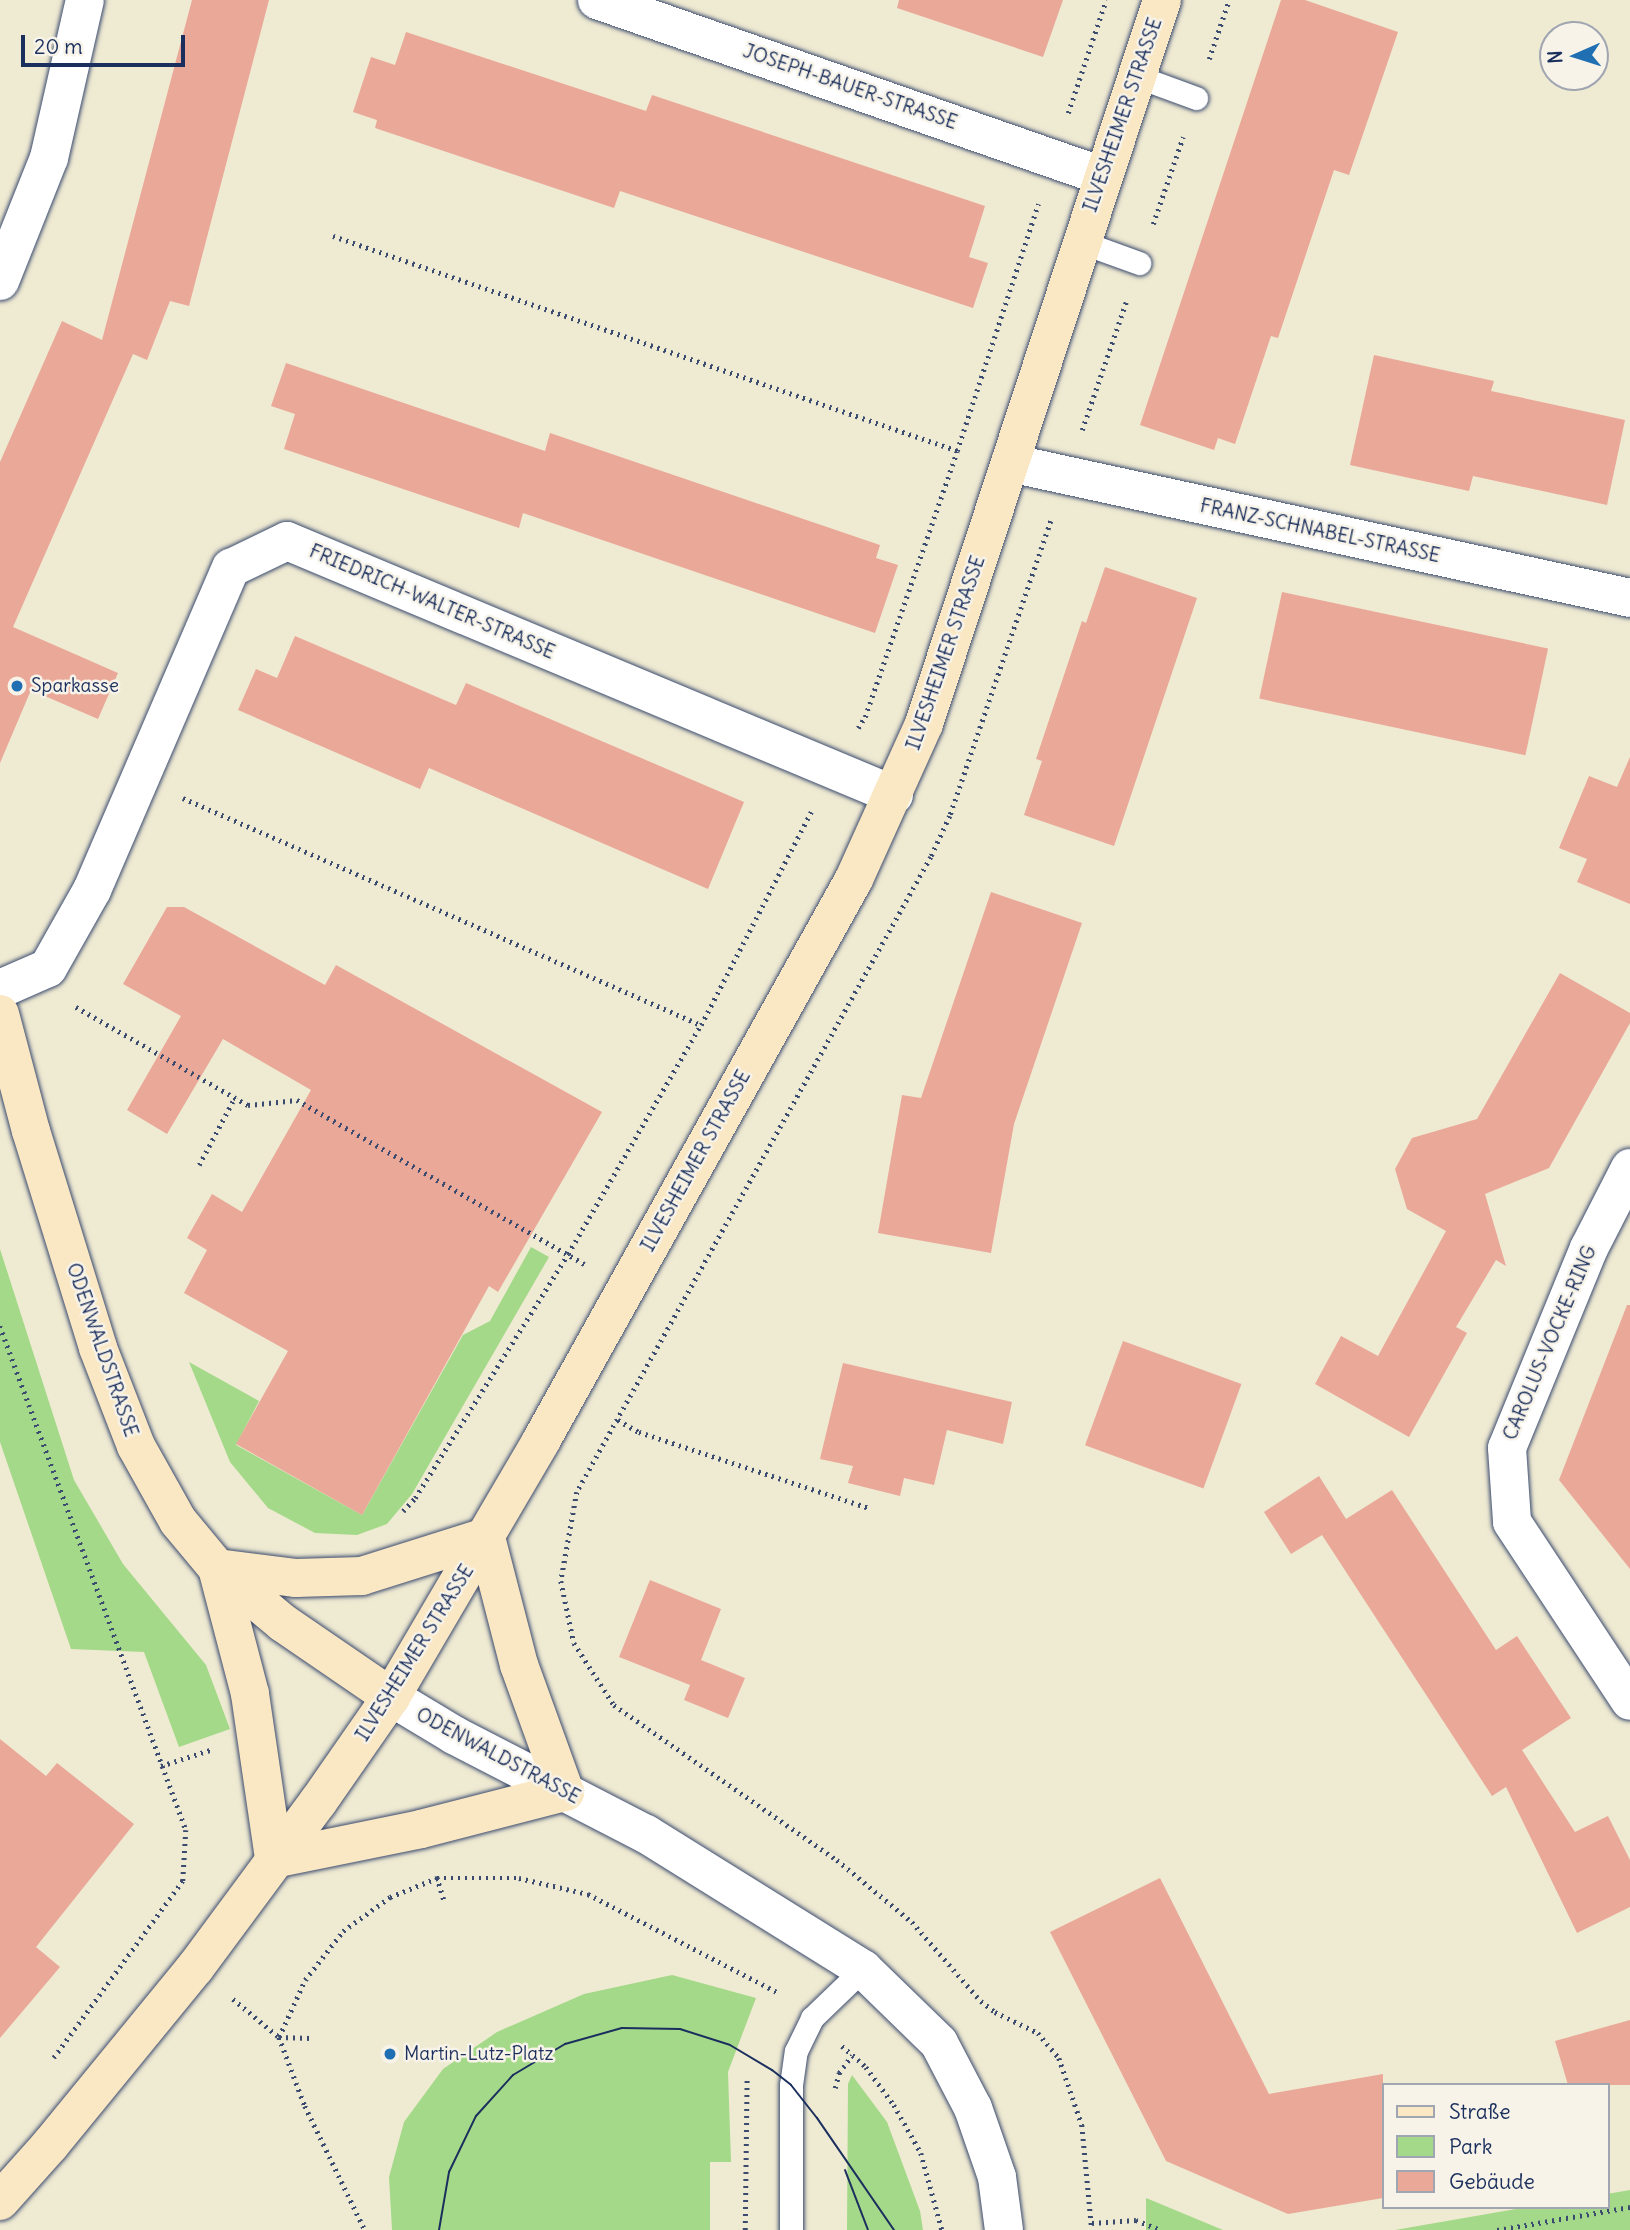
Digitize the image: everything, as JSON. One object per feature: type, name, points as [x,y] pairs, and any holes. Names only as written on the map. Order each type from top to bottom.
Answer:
[{"type":"street","points":[[0,281],[49,158],[85,0]]},
{"type":"street","name":"JOSEPH-BAUER-STRASSE","points":[[597,0],[1102,176]]},
{"type":"street","name":"ILVESHEIMER STRASSE","points":[[0,2201],[50,2145],[195,1968],[318,1802],[391,1697],[486,1537],[854,879],[925,724],[1102,176],[1162,0]]},
{"type":"street","name":"FRANZ-SCHNABEL-STRASSE","points":[[1010,463],[1628,593]]},
{"type":"street","name":"FRIEDRICH-WALTER-STRASSE","points":[[48,968],[92,890],[231,568],[287,541],[894,795]]},
{"type":"street","points":[[0,989],[48,968]]},
{"type":"street","name":"ODENWALDSTRASSE","points":[[0,1014],[50,1196],[98,1348],[131,1434],[178,1521],[217,1568],[283,1623],[391,1697],[454,1735],[657,1840],[863,1969],[939,2043],[973,2108],[997,2178],[1004,2230]]},
{"type":"street","name":"CAROLUS-VOCKE-RING","points":[[1630,1168],[1589,1248],[1507,1448],[1512,1522],[1630,1700]]},
{"type":"street","points":[[486,1537],[519,1665],[565,1792],[421,1829],[274,1859],[250,1694],[217,1568],[296,1578],[362,1576],[486,1537]]},
{"type":"lane","points":[[1136,76],[1196,98]]},
{"type":"lane","points":[[1081,242],[1139,262]]},
{"type":"lane","points":[[791,2230],[791,2085],[796,2051],[812,2018],[863,1969]]},
{"type":"path","points":[[333,236],[937,444]]},
{"type":"path","points":[[185,799],[701,1025]]},
{"type":"path","points":[[48,968],[78,1011],[248,1105],[298,1100],[624,1288]]},
{"type":"path","points":[[199,1165],[235,1097]]},
{"type":"path","points":[[0,1326],[186,1830],[183,1881],[52,2060]]},
{"type":"path","points":[[618,1420],[639,1432],[869,1508]]},
{"type":"path","points":[[574,1643],[614,1705],[836,1860],[912,1922],[981,2001],[995,2012],[1038,2033],[1059,2058],[1082,2125],[1092,2230]]},
{"type":"path","points":[[279,2037],[305,1980],[343,1931],[390,1897],[437,1878],[519,1878],[588,1894],[782,1995],[852,2055],[894,2105],[921,2153],[942,2230]]},
{"type":"path","points":[[437,1878],[444,1900]]},
{"type":"path","points":[[195,1968],[279,2037],[305,2106],[365,2230]]},
{"type":"path","points":[[279,2037],[311,2038]]},
{"type":"path","points":[[833,2099],[839,2073],[852,2055]]},
{"type":"path","points":[[1497,2230],[1630,2207]]},
{"type":"path","points":[[1092,2223],[1136,2220],[1161,2230]]},
{"type":"green space","points":[[531,1247],[549,1257],[412,1494],[387,1524],[357,1535],[315,1533],[268,1508],[230,1462],[189,1362],[259,1401],[236,1445],[362,1515],[463,1335],[490,1321]]},
{"type":"green space","points":[[0,1249],[74,1480],[123,1564],[206,1665],[230,1729],[179,1747],[144,1652],[71,1649],[0,1442]]},
{"type":"green space","points":[[672,1975],[756,1998],[728,2072],[731,2162],[710,2162],[710,2230],[392,2230],[389,2177],[404,2122],[443,2069],[497,2032],[584,1994]]},
{"type":"green space","points":[[852,2075],[887,2122],[920,2211],[923,2230],[847,2230],[848,2084]]},
{"type":"green space","points":[[1630,2190],[1630,2230],[1395,2230],[1516,2209],[1609,2209],[1609,2194]]},
{"type":"green space","points":[[1146,2198],[1223,2230],[1146,2230]]},
{"type":"building","points":[[192,0],[269,0],[189,306],[170,301],[147,360],[133,354],[13,627],[118,673],[98,719],[31,690],[0,763],[0,462],[62,321],[102,340]]},
{"type":"building","points":[[899,0],[1063,0],[1043,57],[897,8]]},
{"type":"building","points":[[1281,0],[1305,0],[1398,32],[1349,175],[1334,170],[1278,338],[1271,336],[1235,444],[1218,438],[1214,450],[1140,425]]},
{"type":"building","points":[[406,32],[646,111],[652,95],[985,206],[969,257],[988,263],[973,308],[620,191],[614,208],[375,128],[377,120],[353,112],[371,57],[395,65]]},
{"type":"building","points":[[1374,355],[1494,381],[1491,391],[1625,420],[1607,505],[1473,476],[1469,491],[1350,465]]},
{"type":"building","points":[[286,363],[545,451],[550,433],[880,545],[876,558],[898,565],[875,633],[523,513],[519,528],[284,449],[295,414],[271,406]]},
{"type":"building","points":[[1105,567],[1197,598],[1114,846],[1024,815],[1042,761],[1036,759],[1082,621],[1086,623]]},
{"type":"building","points":[[1282,592],[1548,649],[1525,755],[1259,699]]},
{"type":"building","points":[[295,636],[456,705],[466,683],[744,802],[708,889],[429,768],[420,789],[238,710],[256,669],[277,678]]},
{"type":"building","points":[[1630,757],[1630,904],[1577,882],[1587,859],[1559,848],[1589,776],[1617,787]]},
{"type":"building","points":[[991,892],[1082,923],[1014,1124],[991,1253],[878,1233],[902,1095],[921,1098]]},
{"type":"building","points":[[167,907],[184,907],[325,985],[336,965],[602,1112],[498,1292],[489,1286],[362,1515],[236,1444],[288,1351],[184,1293],[207,1250],[187,1238],[212,1194],[242,1212],[311,1090],[223,1039],[167,1134],[127,1110],[181,1016],[123,984]]},
{"type":"building","points":[[1560,973],[1630,1013],[1630,1023],[1549,1168],[1485,1194],[1506,1266],[1496,1260],[1456,1327],[1467,1333],[1409,1437],[1315,1384],[1341,1336],[1378,1356],[1446,1231],[1407,1209],[1395,1169],[1412,1138],[1477,1119]]},
{"type":"building","points":[[1627,1305],[1630,1305],[1630,1569],[1559,1480]]},
{"type":"building","points":[[1123,1341],[1241,1384],[1203,1488],[1085,1445]]},
{"type":"building","points":[[843,1363],[1012,1402],[1003,1444],[947,1430],[934,1485],[904,1478],[900,1496],[848,1483],[853,1466],[820,1459]]},
{"type":"building","points":[[1319,1476],[1346,1519],[1392,1490],[1496,1650],[1517,1636],[1571,1718],[1522,1750],[1575,1832],[1608,1816],[1630,1860],[1630,1907],[1577,1933],[1506,1787],[1492,1796],[1322,1535],[1291,1554],[1264,1512]]},
{"type":"building","points":[[650,1580],[721,1609],[701,1660],[745,1678],[728,1718],[684,1700],[690,1685],[619,1657]]},
{"type":"building","points":[[0,1739],[46,1776],[57,1763],[134,1824],[36,1947],[60,1967],[0,2038]]},
{"type":"building","points":[[1160,1878],[1269,2094],[1383,2074],[1382,2198],[1288,2214],[1166,2161],[1050,1932]]},
{"type":"building","points":[[1630,2020],[1630,2085],[1567,2083],[1555,2041]]},
{"type":"tram line","points":[[439,2230],[449,2172],[476,2116],[513,2075],[565,2044],[622,2028],[680,2029],[730,2045],[772,2070],[791,2085],[817,2118],[894,2230]]},
{"type":"tram line","points":[[845,2170],[868,2230]]},
{"type":"place","name":"Sparkasse","points":[[17,686]]},
{"type":"place","name":"Martin-Lutz-Platz","points":[[390,2054]]}]
